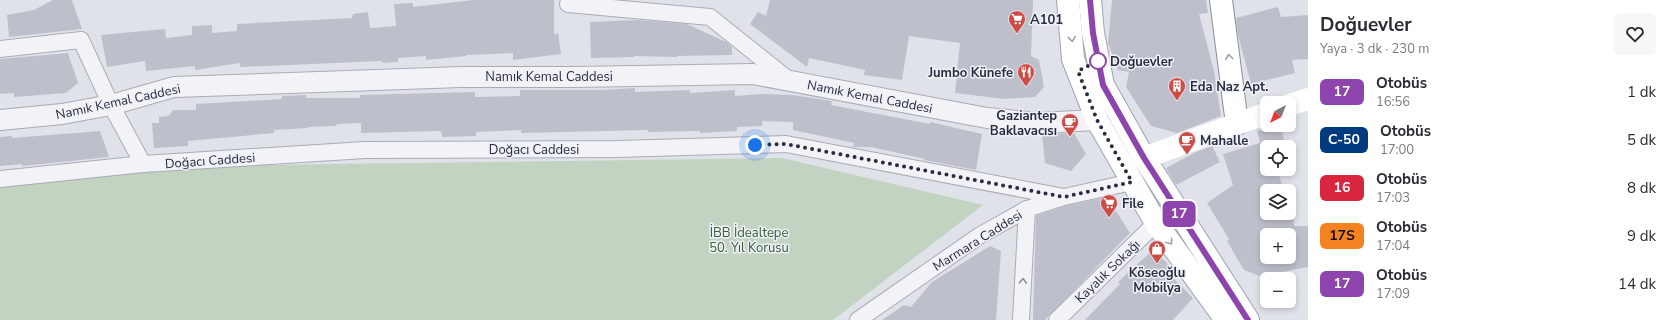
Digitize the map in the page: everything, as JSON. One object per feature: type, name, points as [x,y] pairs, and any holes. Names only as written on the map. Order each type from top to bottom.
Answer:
[{"type":"main road","points":[[1068,0],[1074,59],[1097,120],[1156,223],[1219,316]]},
{"type":"main road","points":[[1090,0],[1093,33],[1103,85],[1144,158],[1248,320]]},
{"type":"main road","points":[[1221,0],[1237,124]]},
{"type":"main road","points":[[1296,103],[1308,99]]},
{"type":"main road","points":[[1144,158],[1167,151],[1260,116]]},
{"type":"street","points":[[568,4],[710,17],[790,81]]},
{"type":"street","points":[[0,49],[81,40],[111,105],[143,164]]},
{"type":"street","name":"Namık Kemal Caddesi","points":[[0,120],[62,114],[111,105],[174,87],[461,77],[753,74],[987,118],[1037,123],[1097,120]]},
{"type":"street","name":"Doğacı Caddesi","points":[[0,179],[143,164],[365,150],[617,149],[786,144],[1064,197]]},
{"type":"street","name":"Marmara Caddesi","points":[[858,320],[979,236],[1027,209],[1064,197],[1132,182]]},
{"type":"street","points":[[1021,320],[1027,209]]},
{"type":"street","name":"Kayalık Sokağı","points":[[1058,320],[1156,223]]},
{"type":"green space","name":"İBB İdealtepe 50. Yıl Korusu","points":[[782,158],[983,205],[833,320],[0,320],[0,185],[122,172],[263,165]]},
{"type":"building","points":[[53,0],[72,0],[82,29],[9,37],[7,15],[34,10]]},
{"type":"building","points":[[473,0],[554,0],[554,35],[558,33],[561,54],[513,60],[513,53],[466,55],[426,60],[426,56],[398,58],[398,62],[383,63],[382,61],[240,67],[240,63],[195,70],[195,66],[146,71],[145,61],[107,67],[101,35],[165,29],[166,38],[192,35],[192,26],[212,25],[212,33],[237,31],[237,24],[352,18],[353,14],[368,12],[370,28],[396,26],[394,4],[413,3],[413,7]]},
{"type":"building","points":[[770,0],[1033,0],[1031,56],[1039,60],[1044,87],[1035,97],[1004,99],[955,93],[960,43],[909,36],[902,80],[864,75],[865,70],[809,58],[807,67],[750,24],[758,12],[766,16]]},
{"type":"building","points":[[1112,0],[1206,0],[1208,13],[1199,14],[1214,71],[1221,116],[1177,133],[1151,126],[1126,87],[1129,72],[1118,70],[1108,43]]},
{"type":"building","points":[[1278,7],[1281,17],[1308,15],[1308,59],[1292,60],[1295,73],[1251,84],[1238,35],[1236,18]]},
{"type":"building","points":[[636,20],[687,24],[726,42],[732,47],[732,55],[591,58],[590,22]]},
{"type":"building","points":[[68,53],[78,83],[66,93],[14,97],[14,93],[0,94],[0,59]]},
{"type":"building","points":[[635,88],[635,92],[690,90],[690,93],[735,90],[735,96],[761,94],[793,95],[832,101],[831,105],[930,124],[930,122],[982,134],[976,170],[924,160],[925,159],[871,147],[853,147],[854,143],[793,130],[793,122],[762,121],[762,126],[737,127],[737,131],[700,133],[700,131],[648,132],[648,130],[521,133],[521,130],[476,132],[476,136],[442,137],[441,131],[361,133],[361,123],[337,124],[336,126],[274,130],[274,133],[188,141],[188,146],[154,148],[152,123],[159,123],[159,117],[169,116],[173,110],[196,110],[196,104],[282,99],[282,96],[306,95],[306,98],[360,98],[360,95],[475,92],[475,97],[520,96],[520,90],[601,90]]},
{"type":"building","points":[[100,131],[109,157],[23,166],[22,164],[0,166],[0,137],[11,136],[12,138]]},
{"type":"building","points":[[1257,131],[1282,132],[1284,140],[1260,140],[1260,143]]},
{"type":"building","points":[[1074,133],[1086,154],[1071,171],[1045,163],[1042,134]]},
{"type":"building","points":[[1260,143],[1260,176],[1279,176],[1282,184],[1260,184],[1260,220],[1294,220],[1294,226],[1308,226],[1308,267],[1281,272],[1260,272],[1260,276],[1244,270],[1227,241],[1229,239],[1207,203],[1233,185],[1223,154]]},
{"type":"building","points":[[1212,146],[1220,162],[1176,185],[1166,168],[1196,152]]},
{"type":"building","points":[[1107,197],[1130,233],[1045,320],[1033,320],[1036,216],[1066,206]]},
{"type":"building","points":[[990,246],[1001,251],[996,320],[882,320],[904,305],[911,307],[932,282]]},
{"type":"building","points":[[1154,249],[1173,270],[1169,274],[1193,298],[1173,320],[1085,320],[1120,284],[1118,282]]},
{"type":"bus line","name":"17","points":[[1090,0],[1093,33],[1103,85],[1144,158],[1248,320]]},
{"type":"place","name":"A101","points":[[1017,34]]},
{"type":"place","name":"Doğuevler","points":[[1098,61]]},
{"type":"place","name":"Jumbo Künefe","points":[[1026,87]]},
{"type":"place","name":"Eda Naz Apt.","points":[[1177,101]]},
{"type":"place","name":"Gaziantep Baklavacısı","points":[[1070,137]]},
{"type":"place","name":"Mahalle","points":[[1187,155]]},
{"type":"place","name":"File","points":[[1109,218]]},
{"type":"place","name":"Köseoğlu Mobilya","points":[[1157,264]]},
{"type":"route","points":[[755,145],[786,144],[1064,197],[1132,182],[1097,120],[1078,71],[1098,61]]}]
